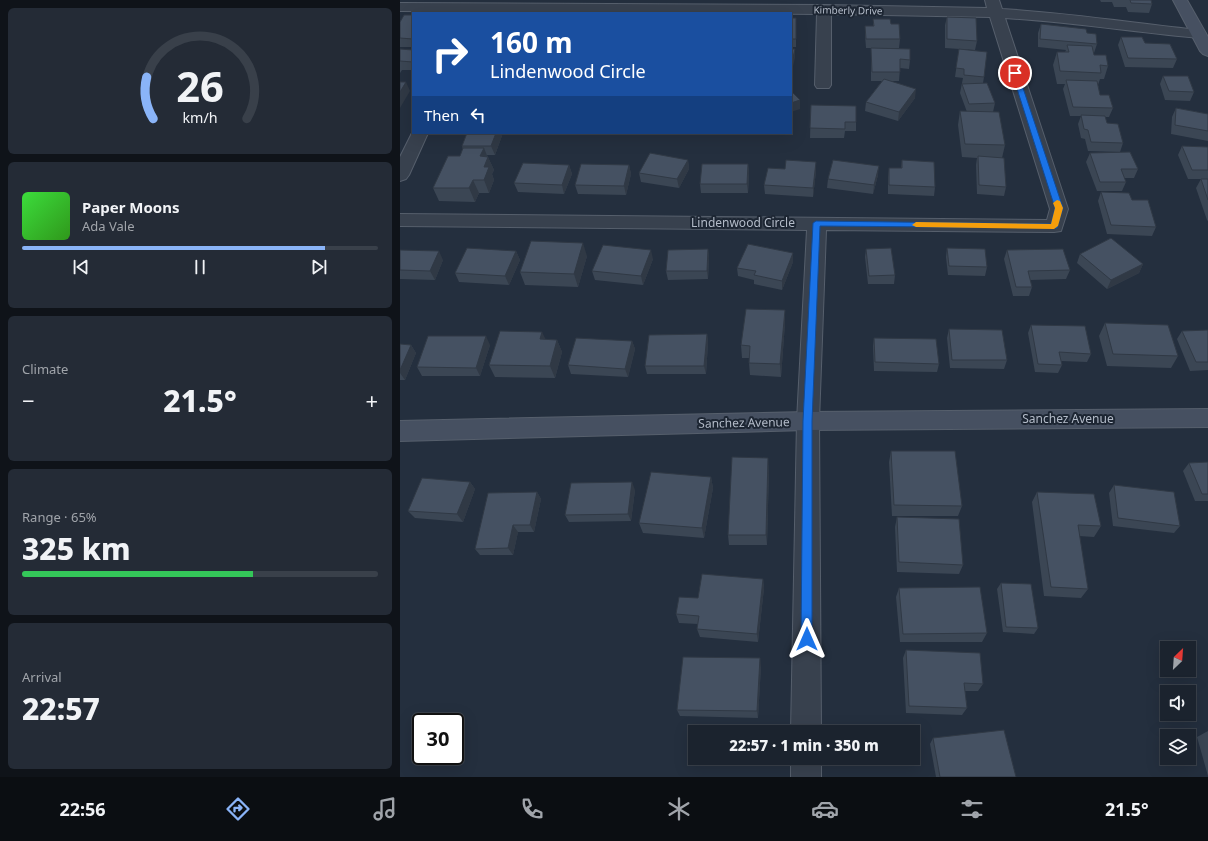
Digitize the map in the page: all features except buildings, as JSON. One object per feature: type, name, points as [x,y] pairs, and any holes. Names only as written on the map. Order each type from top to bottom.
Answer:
[{"type":"street","points":[[1180,0],[1208,51]]},
{"type":"street","name":"Kimberly Drive","points":[[400,7],[654,10],[994,6],[1115,26],[1199,34]]},
{"type":"street","name":"Lindenwood Circle","points":[[400,220],[1054,226],[1059,208],[994,6]]},
{"type":"street","points":[[823,85],[824,9]]},
{"type":"street","points":[[400,175],[420,134]]},
{"type":"street","points":[[806,725],[808,421],[816,223]]},
{"type":"street","name":"Sanchez Avenue","points":[[400,431],[808,421],[1208,418]]},
{"type":"street","points":[[806,765],[806,777]]},
{"type":"slow traffic","points":[[916,225],[1054,226],[1059,208],[1057,203]]},
{"type":"route","points":[[807,639],[808,421],[816,223],[1054,226],[1059,208],[1015,73]]}]
